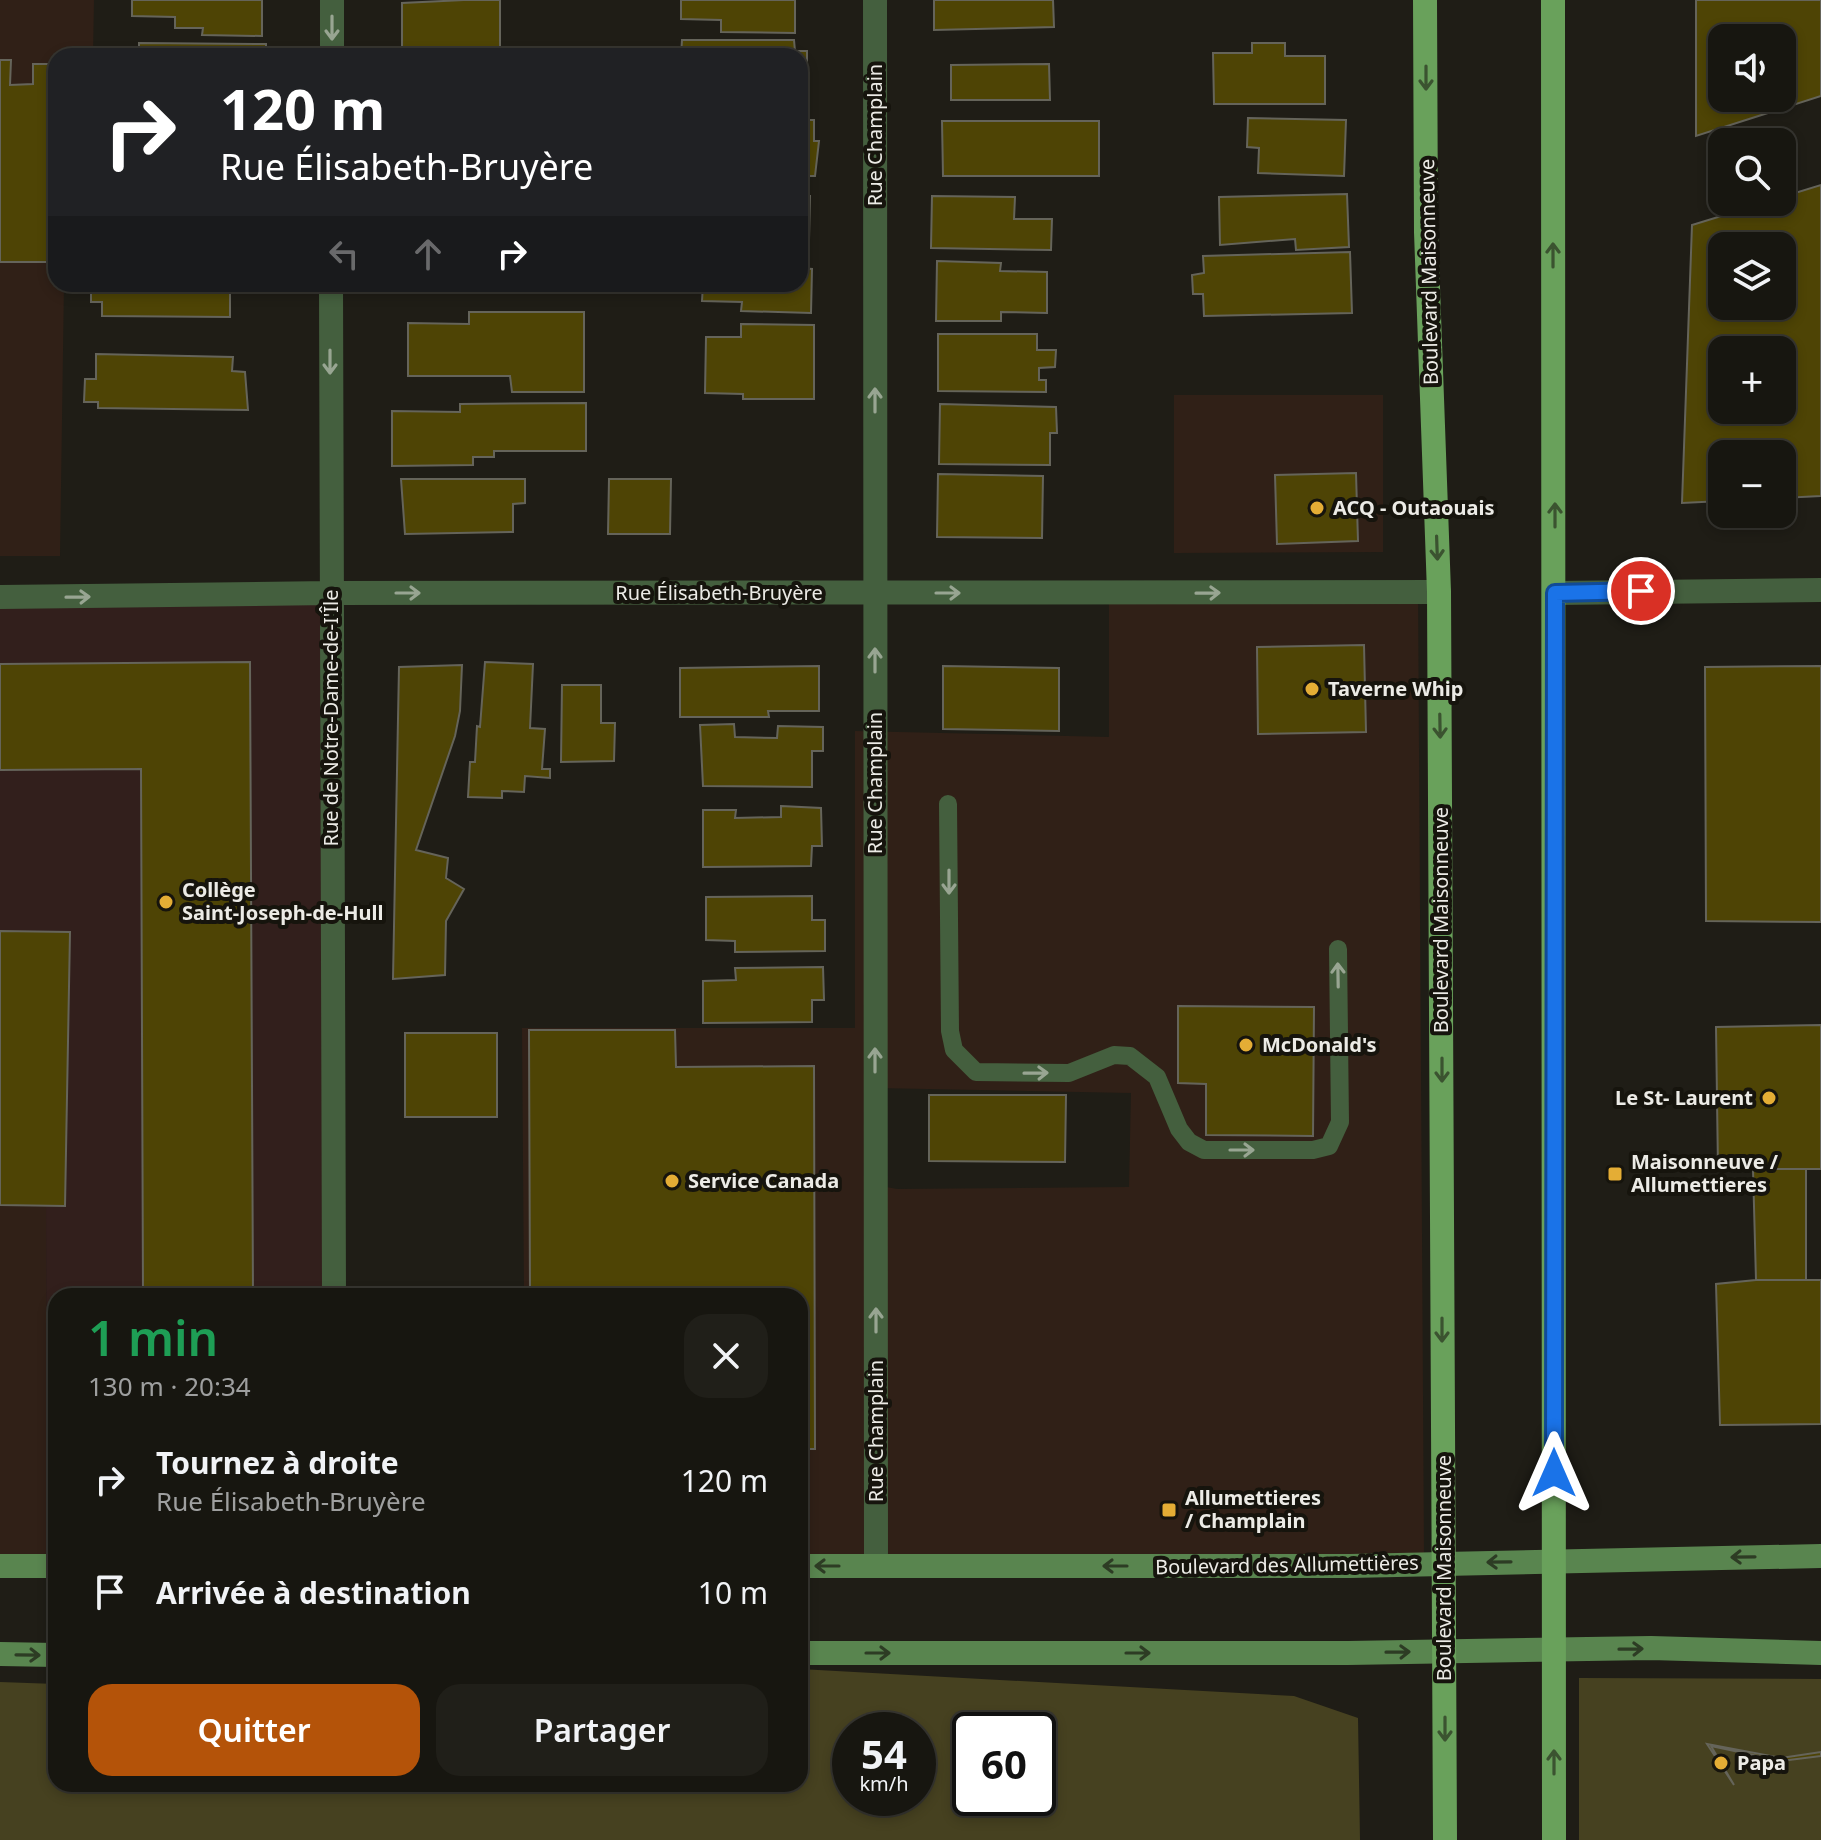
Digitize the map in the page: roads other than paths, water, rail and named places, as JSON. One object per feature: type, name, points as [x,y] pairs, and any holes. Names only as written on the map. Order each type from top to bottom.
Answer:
[{"type":"main road","name":"Boulevard Maisonneuve","points":[[1425,0],[1426,232],[1439,592],[1445,1840]]},
{"type":"main road","points":[[1553,0],[1554,1840]]},
{"type":"main road","name":"Boulevard des Allumettières","points":[[808,1566],[1444,1563],[1821,1556]]},
{"type":"main road","points":[[0,1566],[48,1566]]},
{"type":"main road","points":[[808,1653],[1553,1651],[1651,1648],[1821,1653]]},
{"type":"main road","points":[[0,1654],[48,1655]]},
{"type":"street","points":[[332,0],[332,48]]},
{"type":"street","name":"Rue Champlain","points":[[875,0],[876,1566]]},
{"type":"street","name":"Rue de Notre-Dame-de-I'Île","points":[[331,292],[334,1288]]},
{"type":"street","points":[[1555,593],[1821,590]]},
{"type":"street","name":"Rue Élisabeth-Bruyère","points":[[0,597],[330,593],[1439,592]]},
{"type":"lane","points":[[948,804],[950,1031],[954,1050],[976,1072],[1069,1073],[1114,1055],[1130,1056],[1157,1077],[1179,1129],[1189,1142],[1204,1150],[1313,1150],[1329,1146],[1340,1122],[1338,949]]},
{"type":"place","name":"ACQ - Outaouais","points":[[1317,508]]},
{"type":"place","name":"Taverne Whip","points":[[1312,689]]},
{"type":"place","name":"Collège Saint-Joseph-de-Hull","points":[[166,902]]},
{"type":"place","name":"McDonald's","points":[[1246,1045]]},
{"type":"place","name":"Le St- Laurent","points":[[1769,1098]]},
{"type":"place","name":"Maisonneuve / Allumettieres","points":[[1615,1174]]},
{"type":"place","name":"Service Canada","points":[[672,1181]]},
{"type":"place","name":"Allumettieres / Champlain","points":[[1169,1510]]},
{"type":"place","name":"Papa","points":[[1721,1763]]}]
